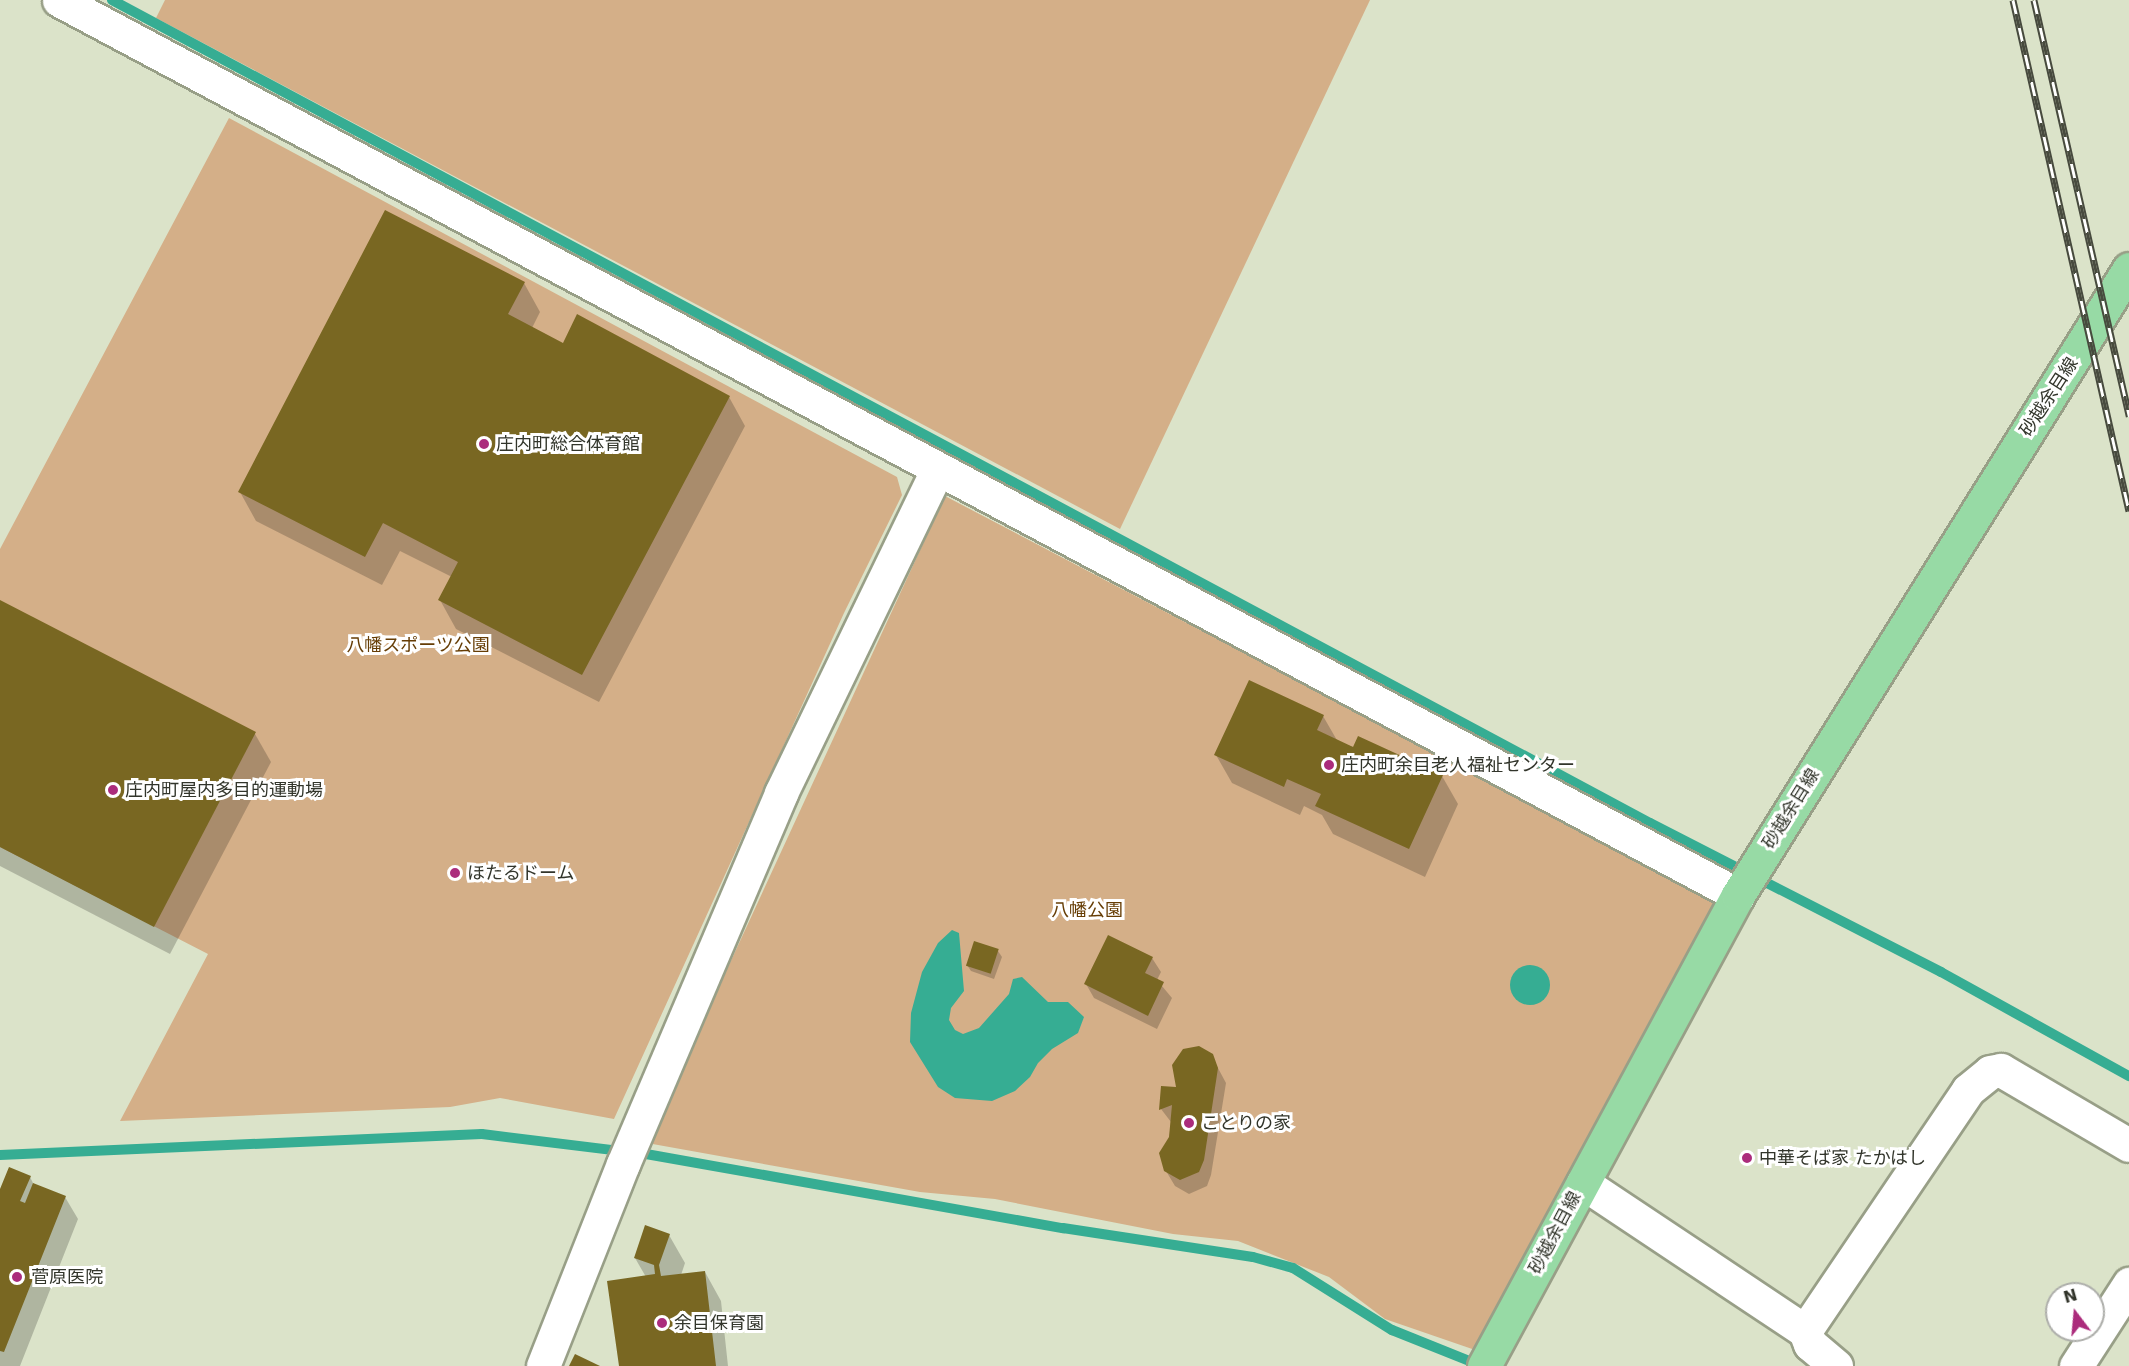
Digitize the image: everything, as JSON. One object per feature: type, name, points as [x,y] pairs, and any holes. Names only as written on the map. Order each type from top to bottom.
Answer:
[{"type":"main road","name":"砂越余目線","points":[[1486,1365],[1738,895],[2129,269]]},
{"type":"street","points":[[59,0],[937,471],[1738,895]]},
{"type":"street","points":[[543,1366],[623,1164],[780,793],[937,471]]},
{"type":"street","points":[[1805,1331],[1968,1090],[1990,1072],[2001,1070],[2129,1145]]},
{"type":"street","points":[[1583,1183],[1805,1331],[1810,1344],[1836,1366]]},
{"type":"street","points":[[2076,1366],[2129,1284]]},
{"type":"green space","points":[[165,0],[1370,0],[1120,529],[156,18]]},
{"type":"green space","name":"八幡スポーツ公園","points":[[229,118],[897,477],[902,495],[844,613],[614,1119],[500,1098],[450,1107],[120,1121],[208,954],[0,847],[0,549]]},
{"type":"green space","name":"八幡公園","points":[[945,496],[1716,901],[1478,1351],[1385,1319],[1329,1277],[1238,1241],[1173,1234],[995,1199],[920,1192],[647,1143]]},
{"type":"water","points":[[952,930],[959,933],[964,991],[951,1008],[949,1020],[955,1030],[963,1034],[979,1028],[1009,994],[1013,979],[1022,977],[1048,1002],[1068,1002],[1084,1017],[1078,1033],[1052,1049],[1038,1063],[1030,1077],[1015,1091],[992,1101],[955,1098],[938,1087],[910,1042],[911,1013],[922,972],[938,943]]},
{"type":"water","points":[[1530,965],[1544,971],[1550,985],[1544,999],[1530,1005],[1516,999],[1510,985],[1516,971]]},
{"type":"building","name":"庄内町総合体育館","points":[[385,210],[525,282],[508,314],[563,343],[577,314],[730,396],[582,675],[438,600],[458,562],[383,523],[365,557],[238,492]]},
{"type":"building","name":"庄内町屋内多目的運動場","points":[[0,600],[256,732],[154,927],[0,847]]},
{"type":"building","name":"庄内町余目老人福祉センター","points":[[1249,680],[1324,715],[1317,730],[1353,747],[1358,736],[1443,775],[1409,849],[1315,806],[1321,794],[1287,779],[1284,787],[1214,755]]},
{"type":"building","points":[[1108,935],[1153,957],[1145,973],[1164,982],[1148,1016],[1084,984]]},
{"type":"building","points":[[974,941],[999,949],[991,974],[966,966]]},
{"type":"building","name":"ことりの家","points":[[1199,1046],[1213,1054],[1218,1068],[1204,1160],[1199,1172],[1180,1180],[1164,1171],[1159,1153],[1169,1137],[1172,1105],[1159,1110],[1161,1086],[1176,1087],[1172,1065],[1183,1049]]},
{"type":"building","name":"菅原医院","points":[[9,1167],[31,1176],[20,1201],[25,1203],[33,1183],[66,1196],[4,1352],[0,1351],[0,1189]]},
{"type":"building","name":"余目保育園","points":[[645,1225],[670,1234],[659,1265],[661,1276],[705,1271],[716,1366],[619,1366],[607,1281],[655,1274],[654,1265],[634,1258]]},
{"type":"building","points":[[575,1354],[600,1366],[569,1366]]},
{"type":"waterway","points":[[112,0],[1650,823],[1941,972],[2129,1076]]},
{"type":"waterway","points":[[0,1155],[482,1134],[646,1154],[1063,1228],[1253,1257],[1293,1268],[1392,1330],[1482,1366]]},
{"type":"railway","points":[[2013,0],[2129,511]]},
{"type":"railway","points":[[2034,0],[2129,416]]},
{"type":"place","name":"庄内町総合体育館","points":[[484,444]]},
{"type":"place","name":"庄内町余目老人福祉センター","points":[[1329,765]]},
{"type":"place","name":"庄内町屋内多目的運動場","points":[[113,790]]},
{"type":"place","name":"ほたるドーム","points":[[455,873]]},
{"type":"place","name":"ことりの家","points":[[1189,1123]]},
{"type":"place","name":"中華そば家 たかはし","points":[[1747,1158]]},
{"type":"place","name":"菅原医院","points":[[17,1277]]},
{"type":"place","name":"余目保育園","points":[[662,1323]]}]
